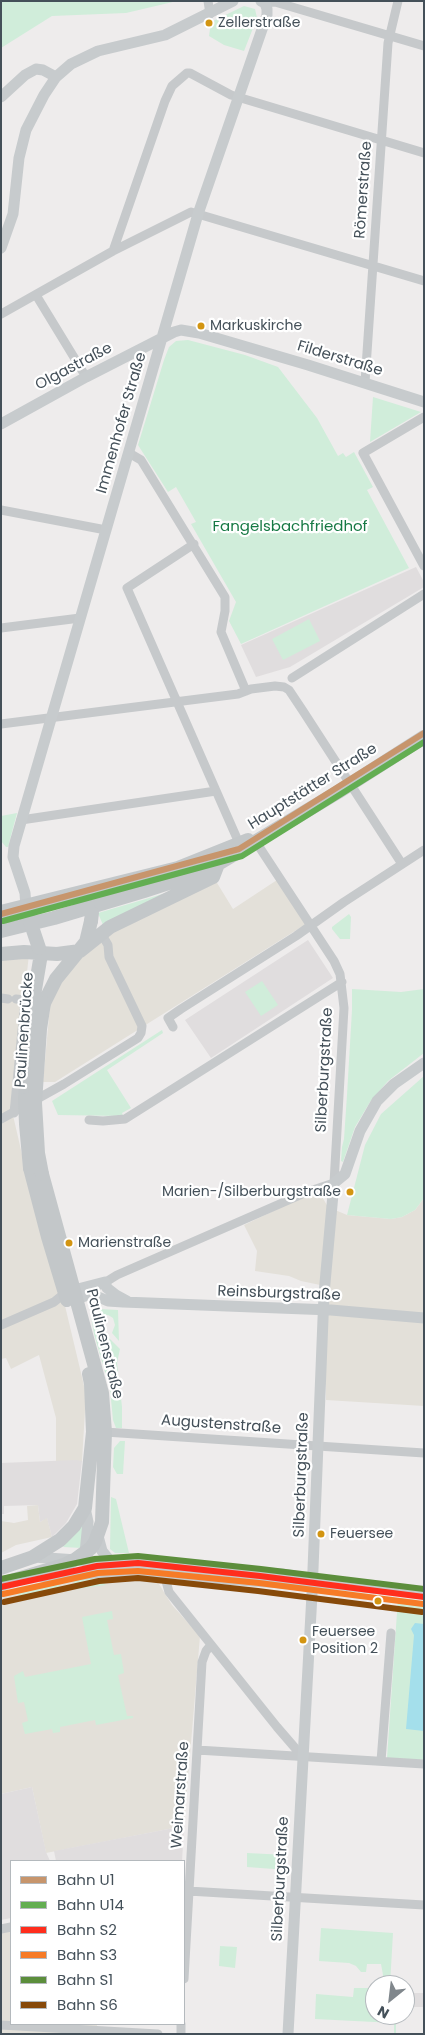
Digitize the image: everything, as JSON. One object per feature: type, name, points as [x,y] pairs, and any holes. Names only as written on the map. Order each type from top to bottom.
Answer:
[{"type":"main road","name":"Hauptstätter Straße","points":[[1,931],[54,918],[144,891],[193,875],[218,864],[424,737]]},
{"type":"main road","points":[[1,912],[27,910],[41,904],[71,898],[178,868],[239,842],[249,840],[256,842]]},
{"type":"main road","name":"Hauptstätter Straße","points":[[80,951],[102,933],[213,877],[218,864]]},
{"type":"main road","points":[[71,898],[93,918],[102,933]]},
{"type":"main road","points":[[27,910],[40,951]]},
{"type":"main road","points":[[6,954],[40,951],[68,954],[80,951],[88,937],[93,918]]},
{"type":"main road","name":"Paulinenbrücke","points":[[36,1171],[26,1124],[26,1082],[46,967],[40,951]]},
{"type":"main road","name":"Paulinenbrücke","points":[[42,985],[80,951]]},
{"type":"main road","points":[[6,954],[29,964],[42,985]]},
{"type":"main road","name":"Paulinenbrücke","points":[[36,1171],[38,1153],[35,1103],[40,1029],[44,1003],[42,985]]},
{"type":"main road","name":"Paulinenstraße","points":[[1,1584],[64,1566],[83,1557],[98,1536],[102,1522],[105,1432],[102,1393],[38,1200],[36,1171]]},
{"type":"main road","name":"Paulinenstraße","points":[[1,1568],[33,1557],[65,1537],[85,1508],[93,1432],[91,1384],[71,1297]]},
{"type":"street","points":[[208,1],[210,14]]},
{"type":"street","points":[[1,248],[13,214],[19,158],[26,130],[44,94],[56,78],[71,64],[98,51],[165,35],[233,1]]},
{"type":"street","name":"Römerstraße","points":[[365,382],[389,36],[398,1]]},
{"type":"street","points":[[264,2],[275,2],[424,46]]},
{"type":"street","name":"Immenhofer Straße","points":[[25,893],[13,857],[14,846],[198,214],[267,15],[264,2]]},
{"type":"street","points":[[1,97],[25,75],[36,69],[43,70],[56,78]]},
{"type":"street","points":[[113,251],[141,166],[168,93],[184,74],[190,73],[232,95],[424,153]]},
{"type":"street","points":[[1,314],[113,251],[184,214],[192,212],[424,281]]},
{"type":"street","points":[[36,295],[86,377]]},
{"type":"street","name":"Filderstraße","points":[[162,338],[174,332],[188,331],[365,382],[424,402]]},
{"type":"street","name":"Olgastraße","points":[[1,424],[162,338]]},
{"type":"street","points":[[424,417],[363,453],[424,566]]},
{"type":"street","points":[[128,453],[141,460],[225,596],[225,610],[220,632],[246,691]]},
{"type":"street","points":[[1,510],[106,530]]},
{"type":"street","points":[[194,544],[127,588],[239,842]]},
{"type":"street","points":[[292,678],[424,594]]},
{"type":"street","points":[[1,628],[80,618]]},
{"type":"street","points":[[1,724],[238,694],[276,686],[284,687],[289,690],[402,864]]},
{"type":"street","points":[[21,820],[216,791]]},
{"type":"street","name":"Silberburgstraße","points":[[256,842],[337,966],[342,982],[344,1008],[334,1183],[324,1310],[312,1582],[288,2034]]},
{"type":"street","points":[[173,1027],[168,1018],[424,850]]},
{"type":"street","points":[[25,893],[41,904]]},
{"type":"street","points":[[25,893],[27,910]]},
{"type":"street","points":[[102,933],[108,945],[109,957]]},
{"type":"street","points":[[1,1119],[108,1057],[138,1038],[142,1030],[142,1026],[109,957],[98,946],[80,951]]},
{"type":"street","points":[[90,1120],[125,1119],[342,982]]},
{"type":"street","points":[[12,999],[14,1113]]},
{"type":"street","points":[[1,1325],[54,1302],[71,1297],[307,1192],[334,1183],[345,1174],[360,1131],[377,1101],[394,1084],[424,1063]]},
{"type":"street","points":[[71,1297],[91,1294],[105,1282]]},
{"type":"street","name":"Reinsburgstraße","points":[[105,1282],[108,1288],[116,1295],[134,1302]]},
{"type":"street","name":"Reinsburgstraße","points":[[91,1294],[108,1301],[324,1310],[424,1318]]},
{"type":"street","name":"Augustenstraße","points":[[105,1432],[424,1453]]},
{"type":"street","points":[[83,1557],[88,1522],[85,1508]]},
{"type":"street","points":[[98,1536],[109,1567]]},
{"type":"street","points":[[33,1557],[83,1557],[109,1567],[167,1575],[300,1577],[312,1582],[424,1592]]},
{"type":"street","points":[[33,1575],[51,1578],[109,1567],[272,1578]]},
{"type":"street","points":[[167,1575],[166,1580],[169,1592],[276,1727],[302,1756]]},
{"type":"street","points":[[381,1761],[391,1633]]},
{"type":"street","name":"Weimarstraße","points":[[185,1957],[203,1656],[211,1645]]},
{"type":"street","points":[[197,1750],[424,1764]]},
{"type":"street","points":[[188,1891],[424,1905]]},
{"type":"street","points":[[1,2025],[158,2034]]},
{"type":"shaded area","points":[[416,567],[424,582],[424,587],[290,667],[256,677],[241,645]]},
{"type":"shaded area","points":[[214,878],[233,909],[277,880],[306,924],[55,1082],[43,1082],[50,1006],[55,991],[70,967],[114,928]]},
{"type":"shaded area","points":[[308,940],[333,978],[211,1058],[185,1020]]},
{"type":"shaded area","points":[[29,954],[12,1111],[27,1176],[61,1289],[86,1394],[82,1461],[56,1461],[56,1418],[39,1355],[11,1369],[6,1358],[1,1359],[1,955]]},
{"type":"shaded area","points":[[318,1190],[328,1207],[347,1215],[391,1219],[402,1217],[415,1210],[424,1198],[424,1406],[326,1400],[325,1286],[301,1281],[289,1276],[255,1271],[257,1251],[244,1225]]},
{"type":"shaded area","points":[[82,1461],[77,1504],[66,1523],[52,1537],[47,1518],[40,1522],[38,1505],[4,1506],[4,1514],[1,1514],[1,1463]]},
{"type":"shaded area","points":[[38,1505],[40,1522],[47,1517],[52,1537],[16,1545],[1,1553],[1,1521],[14,1523],[28,1520],[27,1506]]},
{"type":"shaded area","points":[[123,1575],[157,1581],[172,1605],[200,1636],[184,1826],[46,1853],[32,1787],[1,1794],[1,1594],[70,1579]]},
{"type":"shaded area","points":[[32,1787],[46,1852],[50,1860],[10,1860],[10,1918],[1,1920],[1,1794]]},
{"type":"shaded area","points":[[184,1826],[182,1860],[56,1860],[54,1851]]},
{"type":"shaded area","points":[[10,1930],[10,2025],[97,2025],[97,2034],[1,2034],[1,1932]]},
{"type":"shaded area","points":[[415,1993],[424,1993],[424,2007],[415,2007]]},
{"type":"green space","points":[[1,1],[177,1],[126,13],[52,16],[1,48]]},
{"type":"green space","points":[[244,6],[255,9],[257,18],[244,51],[224,45],[209,36],[211,22]]},
{"type":"green space","name":"Fangelsbachfriedhof","points":[[188,340],[245,355],[278,367],[317,418],[338,456],[343,453],[346,457],[354,452],[373,487],[367,490],[409,568],[241,644],[229,621],[236,602],[191,524],[196,522],[176,487],[168,492],[138,445],[169,347],[176,341]]},
{"type":"green space","points":[[373,397],[421,412],[370,442]]},
{"type":"green space","points":[[309,619],[320,641],[283,660],[272,639]]},
{"type":"green space","points":[[17,813],[8,847],[6,847],[1,841],[1,816]]},
{"type":"green space","points":[[173,891],[103,925],[98,913]]},
{"type":"green space","points":[[349,914],[351,917],[350,939],[340,939],[332,927]]},
{"type":"green space","points":[[262,981],[278,1005],[261,1016],[245,992]]},
{"type":"green space","points":[[352,989],[401,992],[424,989],[424,1053],[388,1081],[370,1102],[355,1127],[343,1162],[341,1161],[347,1095]]},
{"type":"green space","points":[[162,1030],[163,1033],[107,1070],[131,1108],[122,1113],[123,1116],[58,1115],[52,1101]]},
{"type":"green space","points":[[424,1076],[424,1198],[415,1210],[402,1217],[391,1219],[347,1215],[365,1145],[381,1114]]},
{"type":"green space","points":[[99,1309],[118,1310],[119,1341],[112,1333],[115,1325],[113,1318],[108,1315],[100,1316],[97,1314]]},
{"type":"green space","points":[[93,1315],[106,1335],[120,1349],[117,1363],[122,1407],[122,1428],[116,1428],[113,1420],[110,1389],[94,1334],[91,1316]]},
{"type":"green space","points":[[120,1441],[125,1441],[123,1474],[117,1474],[113,1467],[114,1448]]},
{"type":"green space","points":[[111,1497],[116,1499],[129,1553],[115,1553],[110,1549]]},
{"type":"green space","points":[[83,1522],[82,1548],[63,1547]]},
{"type":"green space","points":[[94,1577],[106,1585],[77,1589],[73,1581],[73,1579]]},
{"type":"green space","points":[[60,1581],[59,1592],[20,1599],[17,1590]]},
{"type":"green space","points":[[398,1598],[424,1601],[424,1760],[387,1758]]},
{"type":"green space","points":[[112,1611],[113,1619],[107,1620],[114,1655],[121,1654],[124,1673],[118,1675],[127,1716],[133,1716],[133,1718],[96,1725],[95,1720],[60,1727],[60,1732],[53,1733],[52,1729],[25,1734],[22,1723],[28,1721],[24,1702],[18,1703],[14,1676],[23,1671],[25,1677],[91,1664],[82,1617]]},
{"type":"green space","points":[[247,1853],[287,1855],[287,1870],[247,1867]]},
{"type":"green space","points":[[321,1928],[393,1933],[391,1975],[383,1975],[381,1964],[367,1964],[366,1972],[361,1972],[356,1966],[349,1963],[319,1961]]},
{"type":"green space","points":[[220,1946],[237,1947],[235,1968],[219,1966]]},
{"type":"green space","points":[[354,1988],[365,1988],[365,2022],[315,2019],[316,1994],[353,1997]]},
{"type":"green space","points":[[394,2025],[396,2025],[396,2034],[394,2034]]},
{"type":"water","points":[[415,1623],[424,1624],[424,1731],[406,1729],[414,1635],[411,1629]]},
{"type":"rail line","name":"U1","points":[[1,914],[239,849],[424,733]]},
{"type":"rail line","name":"U14","points":[[3,921],[242,856],[424,742]]},
{"type":"rail line","name":"S1","points":[[1,1579],[95,1559],[138,1556],[424,1589]]},
{"type":"rail line","name":"S2","points":[[1,1587],[97,1566],[138,1563],[424,1597]]},
{"type":"rail line","name":"S3","points":[[3,1594],[98,1573],[138,1571],[259,1583],[423,1604]]},
{"type":"rail line","name":"S6","points":[[4,1602],[99,1581],[138,1578],[422,1612]]},
{"type":"place","name":"Zellerstraße","points":[[209,23]]},
{"type":"place","name":"Markuskirche","points":[[201,326]]},
{"type":"place","name":"Marien-/Silberburgstraße","points":[[350,1192]]},
{"type":"place","name":"Marienstraße","points":[[69,1243]]},
{"type":"place","name":"Feuersee","points":[[321,1534]]},
{"type":"place","name":"Feuersee Position 2","points":[[303,1640]]}]
